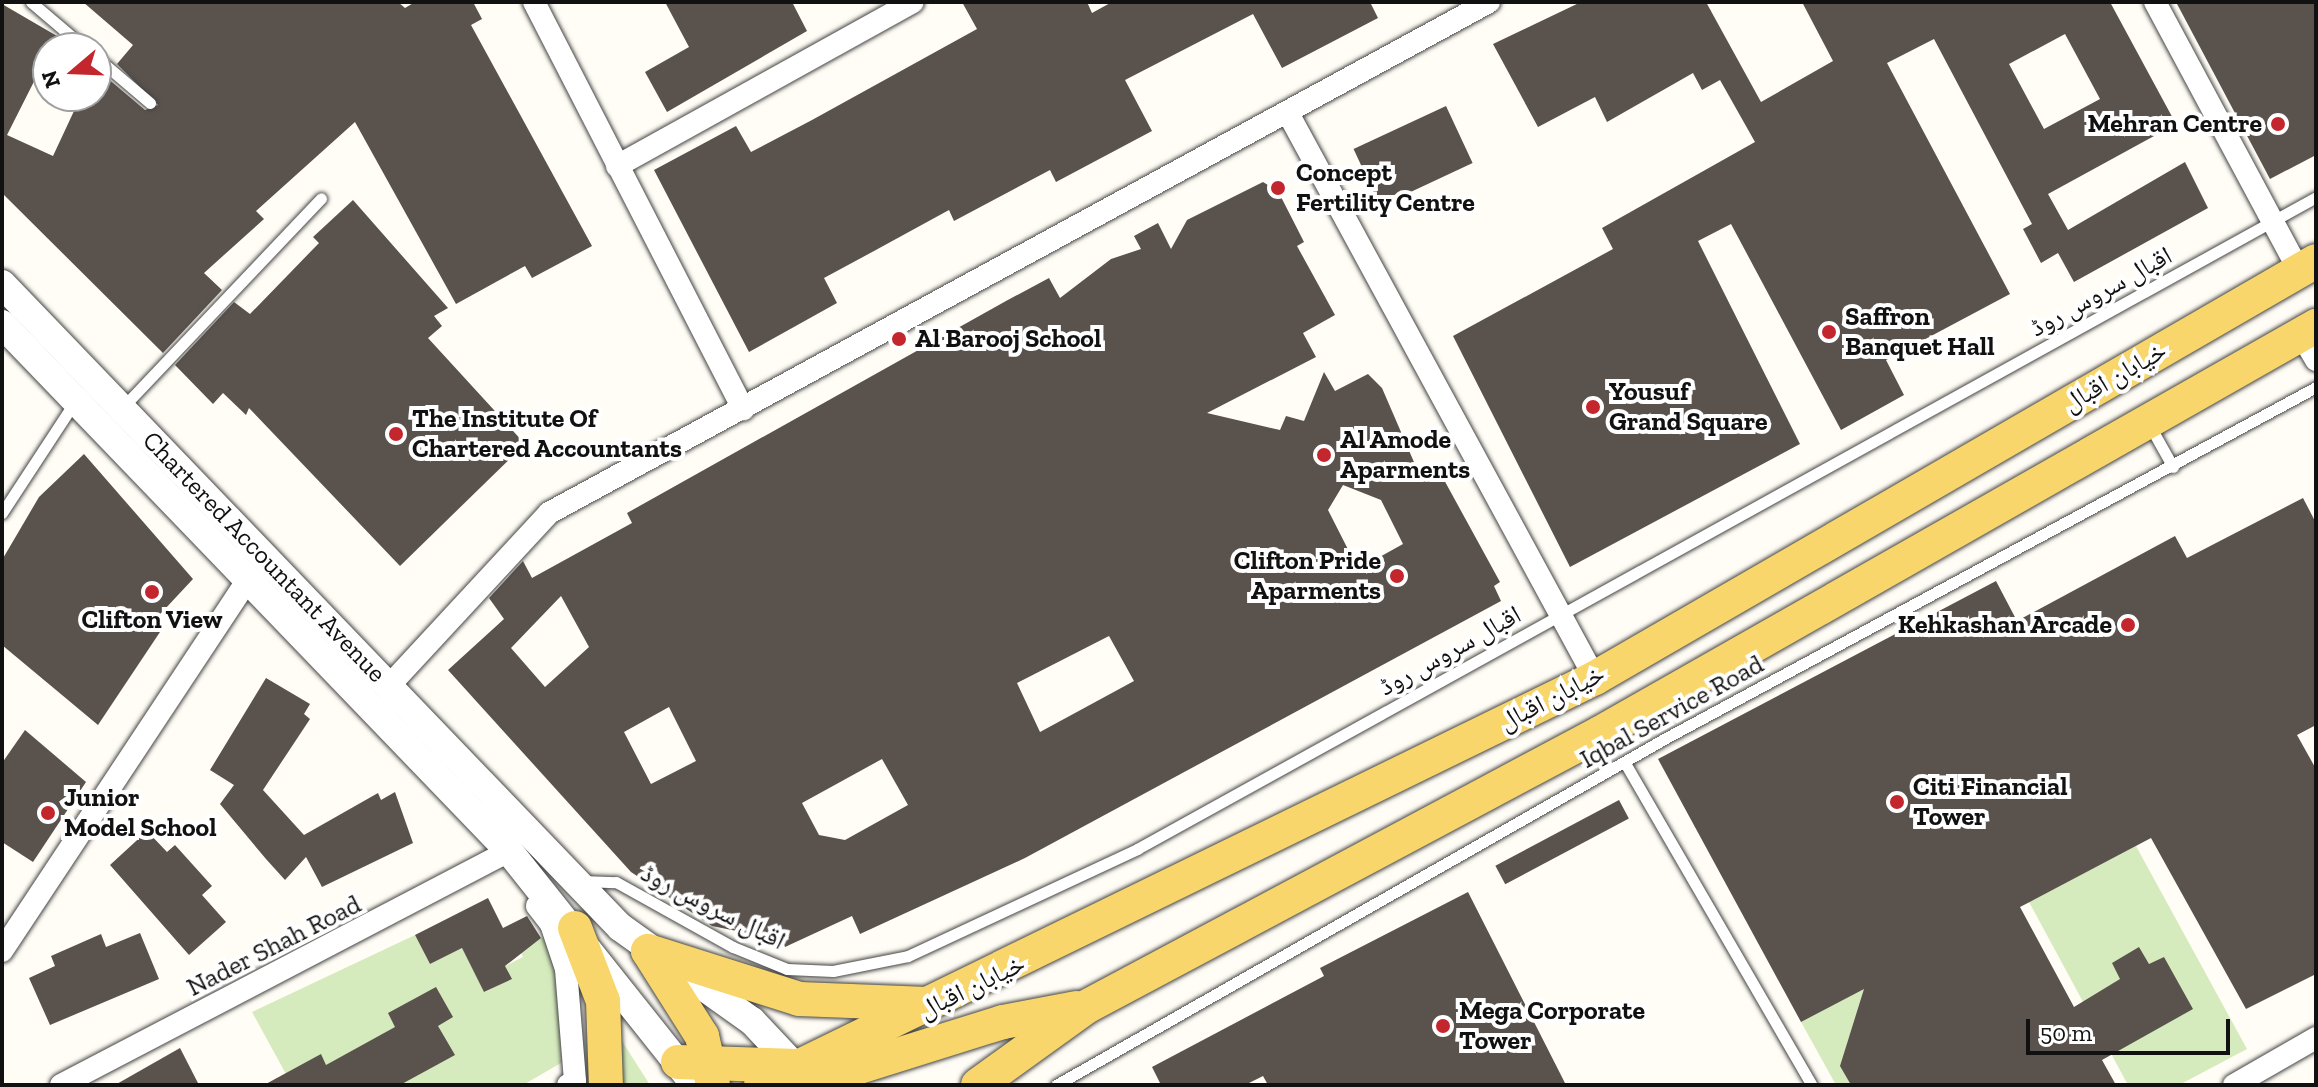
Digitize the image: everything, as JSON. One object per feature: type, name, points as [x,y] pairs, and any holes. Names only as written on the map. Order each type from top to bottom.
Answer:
[{"type":"main road","name":"خیابان اقبال","points":[[761,1085],[857,1064],[937,1004],[1595,678],[2307,266]]},
{"type":"main road","name":"خیابان اقبال","points":[[978,1085],[1086,1007],[1600,733],[2150,425],[2257,359],[2314,345]]},
{"type":"main road","points":[[575,928],[603,1001],[589,1078]]},
{"type":"main road","points":[[648,951],[799,999],[937,1004]]},
{"type":"main road","points":[[648,951],[691,1016],[699,1074],[805,1075]]},
{"type":"main road","points":[[857,1064],[1003,1022],[1086,1007]]},
{"type":"street","points":[[534,2],[743,409]]},
{"type":"street","points":[[617,166],[913,2]]},
{"type":"street","points":[[388,687],[549,513],[1289,115],[1489,2]]},
{"type":"street","points":[[2155,2],[2273,221],[2307,266]]},
{"type":"street","points":[[1289,115],[1595,678]]},
{"type":"street","name":"Chartered Accountant Avenue","points":[[2,284],[388,687],[511,847]]},
{"type":"street","name":"Chartered Accountant Avenue","points":[[2,324],[247,581],[511,847]]},
{"type":"street","points":[[2,951],[247,581]]},
{"type":"street","points":[[511,847],[577,882],[648,951],[752,1021],[805,1075]]},
{"type":"street","points":[[511,847],[699,1074]]},
{"type":"street","points":[[511,847],[551,924],[566,969],[589,1078]]},
{"type":"street","name":"Nader Shah Road","points":[[61,1085],[511,847]]},
{"type":"street","points":[[2234,1085],[2316,1038]]},
{"type":"lane","points":[[31,2],[66,32]]},
{"type":"lane","points":[[112,71],[150,103]]},
{"type":"lane","name":"اقبال سروس روڈ","points":[[577,882],[616,882],[733,947],[787,969],[833,971],[887,962],[1137,849],[2316,197]]},
{"type":"lane","points":[[121,409],[321,198]]},
{"type":"lane","name":"Iqbal Service Road","points":[[1056,1085],[1625,763],[2316,387]]},
{"type":"lane","points":[[2,513],[75,400]]},
{"type":"lane","points":[[2150,425],[2173,467]]},
{"type":"lane","points":[[1625,763],[1812,1085]]},
{"type":"green space","points":[[2136,846],[2247,1049],[2179,1085],[2128,1085],[2029,902]]},
{"type":"green space","points":[[415,935],[430,964],[462,948],[485,992],[511,979],[505,966],[523,957],[519,949],[543,937],[553,959],[566,1060],[523,1085],[292,1085],[252,1012]]},
{"type":"green space","points":[[1925,954],[1993,1085],[1836,1085],[1801,1022]]},
{"type":"green space","points":[[620,1038],[650,1085],[614,1085]]},
{"type":"building","points":[[83,2],[398,2],[405,8],[415,2],[473,2],[482,19],[471,25],[592,246],[532,278],[525,266],[456,304],[355,122],[256,211],[264,219],[204,273],[222,290],[163,353],[2,193],[2,4],[50,32],[32,32],[32,86],[7,135],[53,156],[74,112],[112,112],[112,82],[145,110],[158,105],[117,64],[133,45]]},
{"type":"building","points":[[665,2],[792,2],[807,31],[667,112],[645,72],[689,47]]},
{"type":"building","points":[[962,2],[1087,2],[1092,13],[1112,2],[1370,2],[1378,18],[1282,68],[1253,14],[1125,80],[1152,131],[1056,182],[1050,170],[954,221],[949,210],[824,278],[837,303],[749,352],[654,170],[736,126],[751,152],[812,120],[977,29]]},
{"type":"building","points":[[1581,2],[1706,2],[1761,102],[1833,61],[1802,2],[2110,2],[2176,124],[2048,194],[2068,230],[2185,162],[2208,208],[2074,282],[2058,253],[2041,263],[2023,229],[2032,224],[1934,39],[1887,63],[2010,294],[1886,360],[1904,395],[1841,430],[1731,224],[1698,241],[1800,444],[1570,567],[1453,336],[1613,249],[1602,228],[1755,142],[1720,80],[1702,90],[1693,73],[1607,122],[1595,97],[1538,127],[1493,44]],"holes":[[[2065,34],[2100,99],[2044,129],[2009,64]]]},
{"type":"building","name":"Mehran Centre","points":[[2176,2],[2316,2],[2316,155],[2270,179]]},
{"type":"building","points":[[1446,106],[1473,163],[1380,206],[1354,149]]},
{"type":"building","points":[[1263,182],[1278,191],[1304,242],[1297,246],[1335,315],[1303,333],[1316,357],[1207,413],[1280,430],[1286,416],[1304,421],[1324,372],[1335,391],[1368,374],[1382,388],[1420,476],[1437,467],[1500,582],[1494,586],[1501,601],[1025,858],[860,934],[852,916],[785,947],[782,940],[712,926],[631,872],[448,670],[504,619],[489,598],[523,561],[532,578],[632,523],[627,513],[1049,278],[1060,298],[1111,259],[1141,249],[1134,236],[1158,223],[1171,249],[1187,220]],"holes":[[[1343,485],[1381,500],[1403,544],[1358,569],[1328,510]],[[561,596],[589,647],[545,687],[511,648]],[[1109,636],[1134,681],[1040,732],[1017,683]],[[669,707],[696,761],[651,784],[624,732]],[[882,759],[908,805],[845,840],[819,835],[802,803]]]},
{"type":"building","points":[[353,200],[448,308],[434,316],[442,326],[428,338],[525,444],[400,566],[249,408],[246,415],[223,393],[213,404],[175,365],[234,302],[250,314],[319,243],[313,237]]},
{"type":"building","name":"Clifton View","points":[[84,454],[193,579],[150,625],[160,632],[98,725],[2,645],[2,560],[39,497]]},
{"type":"building","points":[[2303,498],[2316,523],[2316,725],[2297,735],[2316,769],[2316,974],[2246,1009],[2151,838],[2020,907],[2074,1007],[2120,979],[2112,963],[2139,947],[2149,964],[2164,957],[2193,1009],[2102,1060],[2116,1085],[1851,1085],[1840,1066],[1864,989],[1801,1022],[1658,759],[1996,581],[2017,621],[2175,536],[2187,558]]},
{"type":"building","points":[[266,678],[310,704],[304,714],[310,719],[263,790],[304,835],[378,793],[381,800],[395,792],[413,843],[322,887],[306,857],[285,880],[266,859],[220,804],[234,785],[210,770]]},
{"type":"building","points":[[25,730],[86,782],[33,862],[2,842],[2,763]]},
{"type":"building","points":[[1619,800],[1629,819],[1505,884],[1495,866]]},
{"type":"building","points":[[147,831],[167,852],[175,845],[212,886],[202,895],[226,922],[189,955],[110,865]]},
{"type":"building","name":"Mega Corporate Tower","points":[[1468,892],[1566,1085],[1268,1085],[1263,1076],[1245,1085],[1161,1085],[1152,1067],[1324,976],[1320,968]]},
{"type":"building","points":[[488,898],[503,928],[527,916],[541,938],[505,966],[512,979],[484,992],[462,948],[430,964],[415,935]]},
{"type":"building","points":[[140,933],[159,979],[50,1025],[29,978],[55,966],[51,956],[101,934],[106,947]]},
{"type":"building","points":[[436,987],[453,1017],[438,1026],[455,1055],[400,1085],[264,1085],[321,1054],[326,1065],[395,1027],[388,1013]]},
{"type":"building","points":[[180,1048],[199,1085],[115,1085]]},
{"type":"place","name":"Mehran Centre","points":[[2278,124]]},
{"type":"place","name":"Concept Fertility Centre","points":[[1278,188]]},
{"type":"place","name":"Saffron Banquet Hall","points":[[1829,332]]},
{"type":"place","name":"Al Barooj School","points":[[899,339]]},
{"type":"place","name":"Yousuf Grand Square","points":[[1593,407]]},
{"type":"place","name":"The Institute Of Chartered Accountants","points":[[396,434]]},
{"type":"place","name":"Al Amode Aparments","points":[[1324,455]]},
{"type":"place","name":"Clifton Pride Aparments","points":[[1397,576]]},
{"type":"place","name":"Clifton View","points":[[152,592]]},
{"type":"place","name":"Kehkashan Arcade","points":[[2128,625]]},
{"type":"place","name":"Citi Financial Tower","points":[[1897,802]]},
{"type":"place","name":"Junior Model School","points":[[48,813]]},
{"type":"place","name":"Mega Corporate Tower","points":[[1443,1026]]}]
